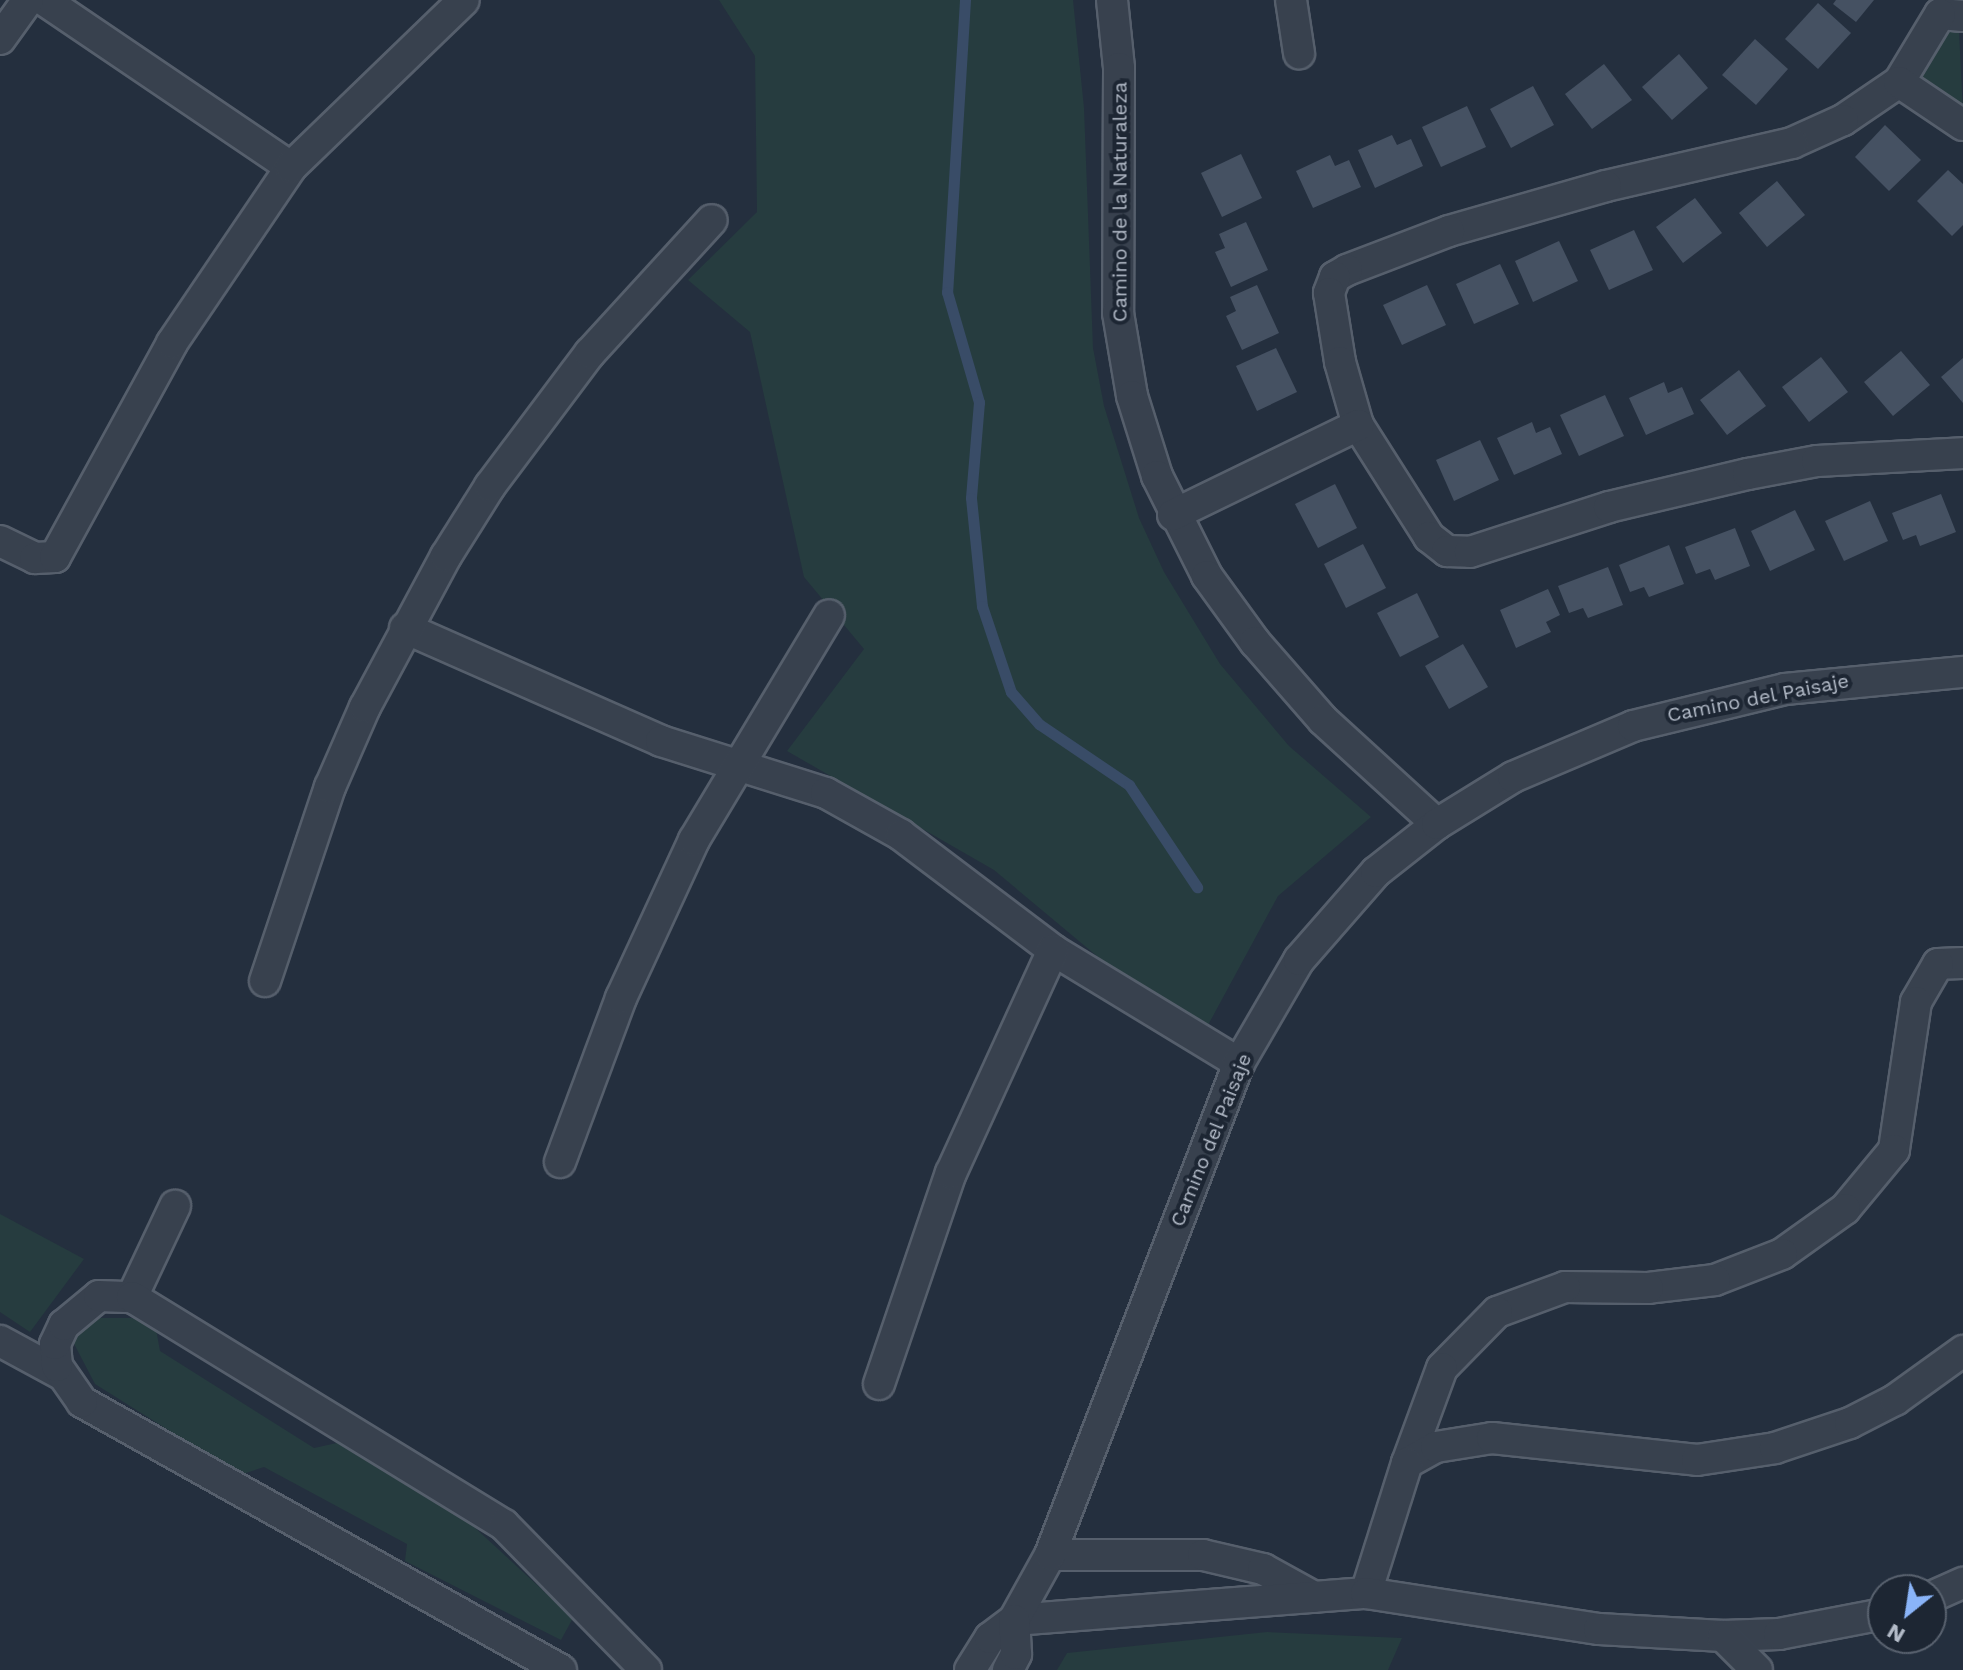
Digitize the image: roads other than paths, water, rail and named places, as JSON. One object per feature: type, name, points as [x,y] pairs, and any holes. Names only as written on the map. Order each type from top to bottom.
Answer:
[{"type":"street","points":[[0,39],[28,0]]},
{"type":"street","points":[[44,0],[291,167]]},
{"type":"street","points":[[0,541],[35,558],[55,557],[172,343],[291,167],[464,0]]},
{"type":"street","name":"Camino de la Naturaleza","points":[[1112,0],[1119,68],[1118,313],[1143,436],[1173,515],[1207,576],[1255,642],[1323,720],[1437,824]]},
{"type":"street","points":[[1291,0],[1299,53]]},
{"type":"street","points":[[1959,9],[1940,14],[1935,20],[1899,82],[1843,120],[1792,143],[1532,205],[1335,277],[1329,293],[1358,425],[1429,537],[1458,553],[1609,507],[1748,474],[1817,461],[1963,453]]},
{"type":"street","points":[[1899,82],[1963,125]]},
{"type":"street","points":[[265,981],[330,787],[405,628],[475,509],[539,418],[644,290],[712,220]]},
{"type":"street","points":[[1173,515],[1358,425]]},
{"type":"street","points":[[560,1162],[650,931],[736,763],[829,615]]},
{"type":"street","points":[[405,628],[661,741],[826,793],[901,835],[1053,950],[1239,1063]]},
{"type":"street","name":"Camino del Paisaje","points":[[970,1670],[990,1638],[1014,1620],[1050,1555],[1239,1063],[1271,1003],[1332,918],[1376,872],[1437,824],[1513,777],[1633,726],[1785,689],[1963,672]]},
{"type":"street","points":[[879,1384],[951,1173],[1053,950]]},
{"type":"street","points":[[1366,1593],[1407,1463],[1442,1368],[1497,1312],[1565,1287],[1648,1288],[1715,1280],[1782,1254],[1845,1209],[1894,1150],[1916,1002],[1938,964],[1963,963]]},
{"type":"street","points":[[132,1297],[175,1206]]},
{"type":"street","points":[[61,1374],[55,1344],[70,1317],[99,1296],[132,1297],[504,1525],[646,1670]]},
{"type":"street","points":[[0,1341],[61,1374],[92,1409],[561,1670]]},
{"type":"street","points":[[1407,1463],[1436,1447],[1492,1438],[1697,1460],[1775,1448],[1850,1423],[1895,1400],[1963,1351]]},
{"type":"street","points":[[1050,1555],[1214,1556],[1263,1569],[1314,1597]]},
{"type":"street","points":[[1014,1620],[1366,1593],[1599,1629],[1723,1636],[1779,1634],[1867,1617]]},
{"type":"street","name":"Camino del Paisaje","points":[[1008,1670],[1016,1654],[1014,1620]]},
{"type":"street","points":[[1723,1636],[1757,1670]]},
{"type":"waterway","points":[[965,0],[947,292],[979,402],[971,498],[982,606],[1011,692],[1039,724],[1129,785],[1197,887]]}]
